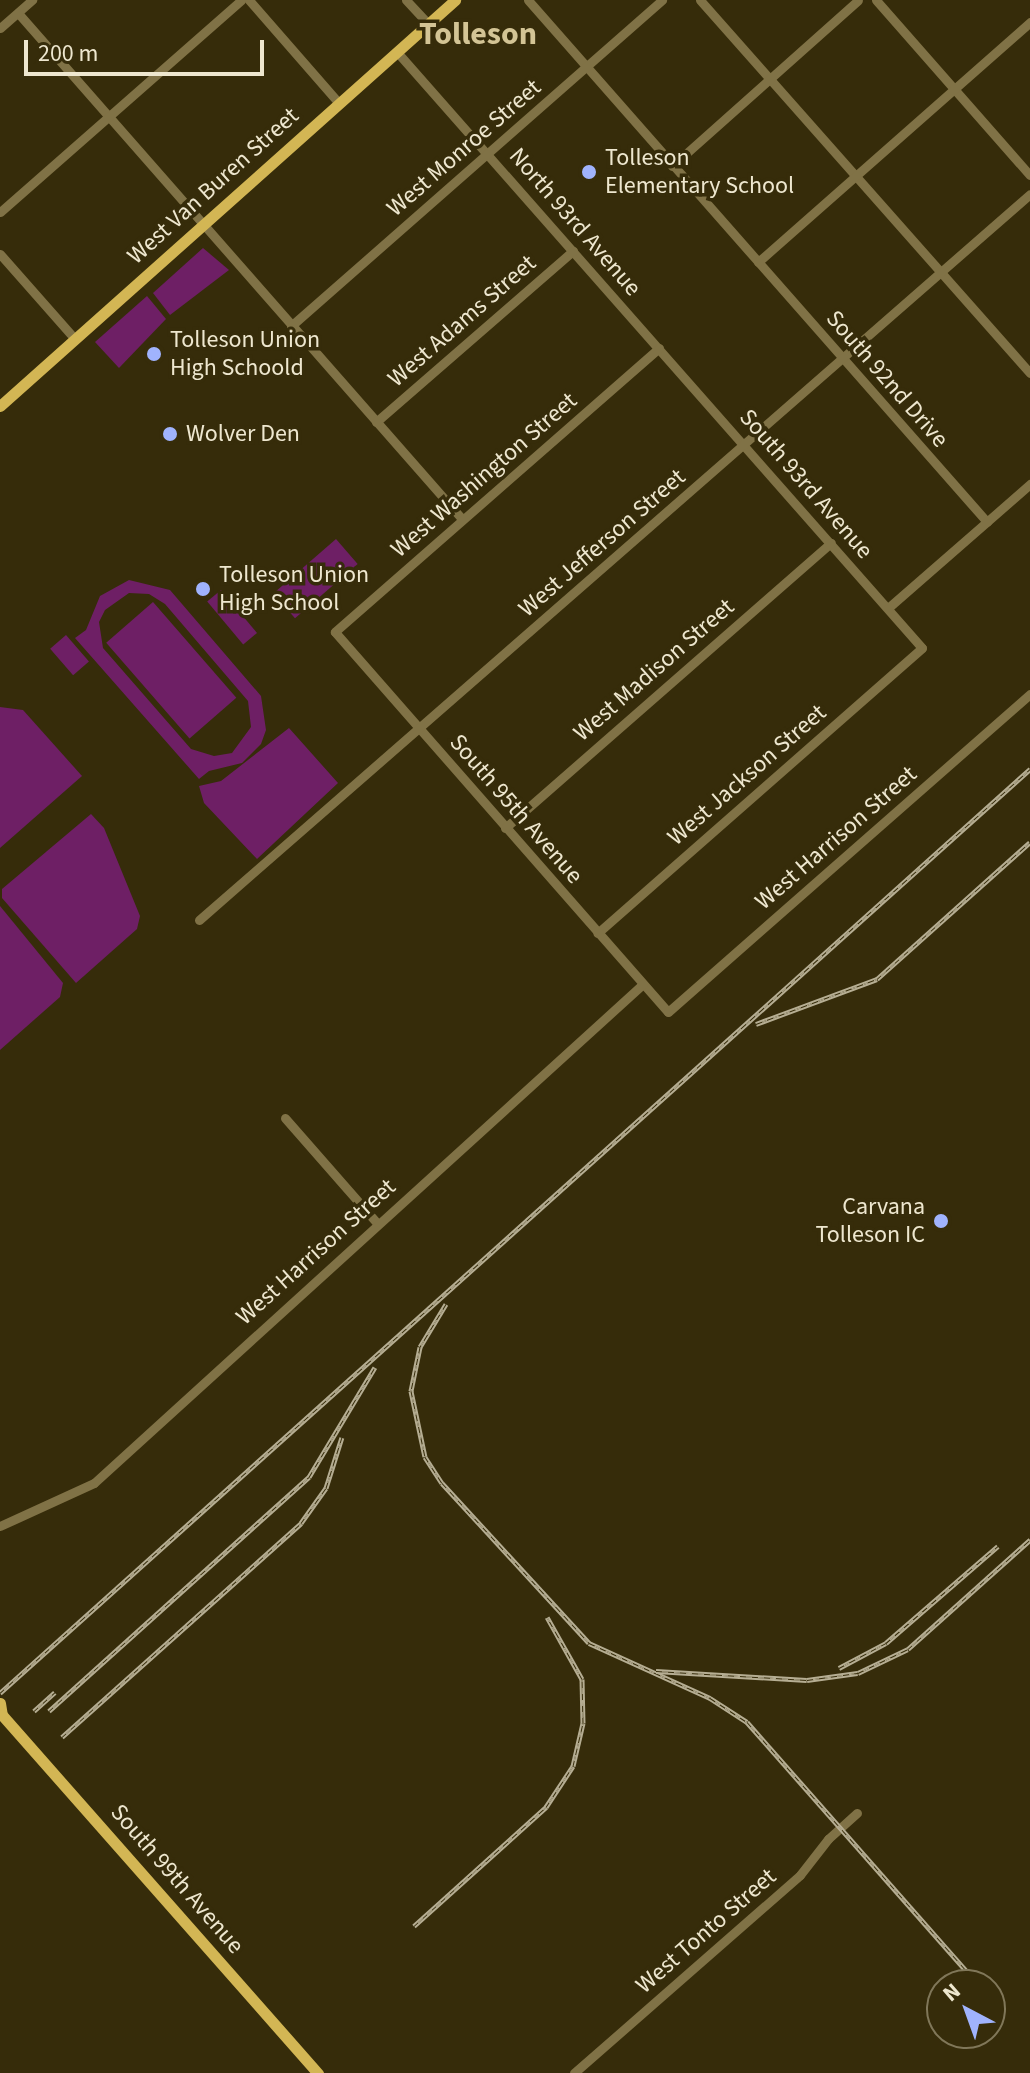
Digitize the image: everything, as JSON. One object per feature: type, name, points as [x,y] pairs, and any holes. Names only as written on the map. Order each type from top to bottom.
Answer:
[{"type":"main road","name":"West Van Buren Street","points":[[0,406],[455,0]]},
{"type":"main road","name":"South 99th Avenue","points":[[1,1711],[318,2073]]},
{"type":"street","points":[[0,28],[32,0]]},
{"type":"street","points":[[0,212],[241,0]]},
{"type":"street","points":[[250,0],[339,103]]},
{"type":"street","points":[[406,0],[428,24]]},
{"type":"street","name":"South 92nd Drive","points":[[528,0],[987,522]]},
{"type":"street","name":"West Monroe Street","points":[[291,326],[662,0]]},
{"type":"street","points":[[700,0],[1030,373]]},
{"type":"street","points":[[672,166],[858,0]]},
{"type":"street","points":[[876,0],[1030,175]]},
{"type":"street","points":[[18,13],[462,519]]},
{"type":"street","points":[[758,262],[1030,22]]},
{"type":"street","name":"North 93rd Avenue","points":[[397,52],[659,348]]},
{"type":"street","name":"West Jefferson Street","points":[[199,920],[1030,194]]},
{"type":"street","name":"West Adams Street","points":[[376,422],[573,251]]},
{"type":"street","points":[[0,254],[74,338]]},
{"type":"street","name":"South 93rd Avenue","points":[[659,348],[922,648]]},
{"type":"street","name":"West Washington Street","points":[[335,632],[659,348]]},
{"type":"street","points":[[888,608],[1030,484]]},
{"type":"street","name":"West Madison Street","points":[[505,828],[831,543]]},
{"type":"street","name":"South 95th Avenue","points":[[335,632],[668,1012]]},
{"type":"street","name":"West Jackson Street","points":[[598,933],[922,648]]},
{"type":"street","name":"West Harrison Street","points":[[668,1012],[1030,694]]},
{"type":"street","name":"West Harrison Street","points":[[0,1526],[94,1483],[643,984]]},
{"type":"street","points":[[285,1118],[377,1223]]},
{"type":"street","name":"West Tonto Street","points":[[574,2073],[800,1875],[828,1839],[857,1813]]},
{"type":"shaded area","points":[[203,248],[229,270],[170,315],[153,293]]},
{"type":"shaded area","points":[[147,296],[166,319],[119,368],[95,342]]},
{"type":"shaded area","points":[[336,539],[358,564],[295,618],[273,593]]},
{"type":"shaded area","points":[[129,580],[170,590],[261,696],[266,730],[261,744],[242,763],[209,771],[199,779],[75,638],[86,630],[100,596]],"holes":[[[129,593],[149,594],[165,604],[248,701],[251,727],[232,753],[214,756],[191,749],[103,648],[99,622],[105,610]]]},
{"type":"shaded area","points":[[221,590],[257,633],[243,644],[207,602]]},
{"type":"shaded area","points":[[153,602],[236,698],[190,739],[106,643]]},
{"type":"shaded area","points":[[66,635],[89,661],[73,675],[50,649]]},
{"type":"shaded area","points":[[0,707],[23,710],[82,776],[0,848]]},
{"type":"shaded area","points":[[289,728],[338,783],[257,859],[204,803],[199,786],[221,781]]},
{"type":"shaded area","points":[[91,814],[104,828],[140,916],[137,929],[76,983],[2,898],[2,889]]},
{"type":"shaded area","points":[[0,906],[63,983],[60,997],[0,1050]]},
{"type":"railway","points":[[0,1693],[1030,769]]},
{"type":"railway","points":[[756,1024],[877,979],[1030,842]]},
{"type":"railway","points":[[446,1304],[420,1347],[411,1391],[425,1457],[442,1483],[589,1643],[710,1698],[747,1722],[965,1969]]},
{"type":"railway","points":[[49,1711],[309,1477],[375,1367]]},
{"type":"railway","points":[[62,1737],[301,1523],[326,1488],[342,1437]]},
{"type":"railway","points":[[656,1671],[807,1680],[858,1673],[908,1649],[1030,1540]]},
{"type":"railway","points":[[839,1668],[886,1643],[998,1546]]},
{"type":"railway","points":[[414,1926],[546,1807],[573,1766],[583,1723],[582,1679],[547,1617]]},
{"type":"railway","points":[[34,1711],[55,1692]]},
{"type":"place","name":"Tolleson Elementary School","points":[[589,172]]},
{"type":"place","name":"Tolleson Union High Schoold","points":[[154,354]]},
{"type":"place","name":"Wolver Den","points":[[170,434]]},
{"type":"place","name":"Tolleson Union High School","points":[[203,589]]},
{"type":"place","name":"Carvana Tolleson IC","points":[[941,1221]]},
{"type":"district","name":"Tolleson","points":[[478,34]]}]
